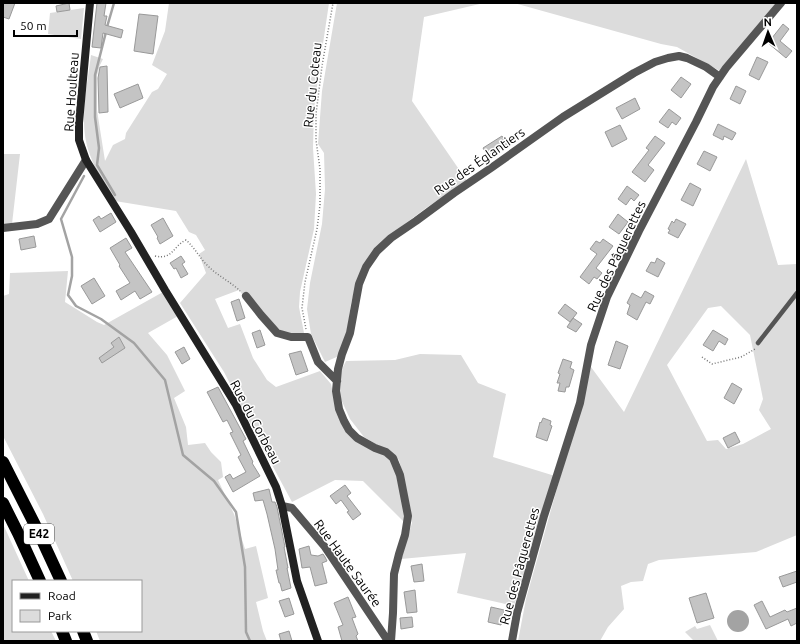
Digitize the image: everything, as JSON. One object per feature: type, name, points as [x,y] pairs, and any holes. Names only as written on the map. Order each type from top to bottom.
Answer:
[{"type":"highway","name":"E42","points":[[3,462],[62,580]]},
{"type":"highway","name":"E42","points":[[3,503],[40,580]]},
{"type":"street","name":"Rue Houlteau","points":[[90,3],[79,123],[79,140],[86,160],[131,232]]},
{"type":"street","name":"Rue des Pâquerettes","points":[[512,641],[544,516],[580,403],[591,345],[607,297],[713,87],[726,68],[781,3]]},
{"type":"street","name":"Rue des Églantiers","points":[[389,641],[393,613],[394,574],[405,536],[408,516],[400,476],[393,458],[386,452],[375,448],[358,438],[349,430],[339,409],[336,391],[338,370],[350,333],[359,284],[366,267],[377,251],[391,238],[416,222],[454,193],[563,117],[634,73],[655,62],[679,56],[706,67],[720,77]]},
{"type":"street","points":[[3,228],[37,224],[49,219],[86,160]]},
{"type":"street","name":"Rue du Corbeau","points":[[131,232],[236,405],[276,487],[282,506],[297,581],[318,641]]},
{"type":"street","points":[[246,296],[277,333],[291,336],[308,336],[318,362],[337,381]]},
{"type":"street","name":"Rue Haute Saurée","points":[[282,506],[292,508],[325,547],[389,641]]},
{"type":"lane","points":[[758,343],[797,293]]},
{"type":"path","name":"Rue du Coteau","points":[[308,336],[302,308],[305,282],[317,229],[320,205],[320,169],[316,140],[316,114],[322,66],[333,3]]},
{"type":"path","points":[[143,253],[161,257],[168,256],[186,240],[194,247],[210,269],[235,286],[246,296]]},
{"type":"path","points":[[702,357],[712,364],[741,357],[756,349]]},
{"type":"green space","points":[[169,3],[329,3],[314,109],[313,148],[316,194],[314,229],[300,292],[299,307],[304,333],[285,333],[269,322],[239,290],[215,299],[228,328],[240,324],[253,358],[267,380],[276,387],[320,371],[331,384],[335,403],[342,422],[389,457],[398,473],[406,524],[363,481],[335,480],[292,502],[224,372],[180,303],[206,273],[199,254],[205,250],[196,235],[189,232],[176,211],[115,201],[92,161],[86,143],[84,118],[84,106],[91,55],[103,59],[97,75],[97,110],[105,161],[113,145],[125,139],[126,133],[152,92],[158,89],[167,74],[152,65],[165,31]]},
{"type":"green space","points":[[337,3],[484,3],[424,17],[412,101],[467,181],[426,208],[386,238],[362,266],[351,303],[346,340],[339,356],[325,362],[311,334],[307,309],[310,283],[322,224],[325,189],[324,153],[318,144],[322,91]]},
{"type":"green space","points":[[514,3],[777,3],[720,71],[677,47],[661,44]]},
{"type":"green space","points":[[84,8],[81,39],[48,34],[50,13]]},
{"type":"green space","points":[[3,154],[20,154],[12,224],[3,225]]},
{"type":"green space","points":[[746,159],[778,265],[797,264],[797,535],[756,552],[659,560],[648,564],[643,581],[631,582],[621,586],[624,609],[608,627],[600,641],[518,641],[526,599],[591,367],[624,412]],"holes":[[[721,306],[750,335],[763,399],[759,410],[771,429],[743,444],[726,449],[718,440],[707,441],[667,365],[708,308]]]},
{"type":"green space","points":[[68,271],[65,302],[104,325],[163,292],[178,316],[148,333],[167,355],[185,391],[174,398],[186,427],[188,445],[205,443],[211,452],[221,462],[223,477],[218,480],[234,514],[245,549],[256,546],[268,598],[256,602],[267,641],[100,641],[96,632],[142,632],[142,580],[73,580],[43,514],[3,436],[3,296],[9,294],[10,273]]},
{"type":"green space","points":[[420,354],[461,355],[478,383],[506,394],[493,457],[555,476],[514,606],[457,593],[466,553],[401,559],[412,523],[406,487],[399,460],[386,450],[364,437],[350,419],[340,397],[341,371],[346,361],[395,360]]},
{"type":"green space","points":[[3,524],[29,580],[12,580],[12,632],[52,632],[56,641],[3,641]]},
{"type":"green space","points":[[710,625],[718,641],[694,641],[685,632],[695,626],[697,629]]},
{"type":"shaded area","points":[[738,610],[746,613],[749,621],[746,629],[738,632],[730,629],[727,621],[730,613]]},
{"type":"building","points":[[3,3],[15,3],[9,19],[3,17]]},
{"type":"building","points":[[69,3],[70,10],[57,12],[56,6]]},
{"type":"building","points":[[97,3],[106,3],[104,16],[107,16],[105,25],[123,30],[121,38],[103,33],[101,48],[92,47]]},
{"type":"building","points":[[139,14],[158,16],[153,54],[134,51]]},
{"type":"building","points":[[783,24],[789,29],[780,41],[792,51],[786,58],[768,43]]},
{"type":"building","points":[[757,57],[768,62],[759,80],[749,75]]},
{"type":"building","points":[[107,66],[108,112],[99,113],[98,78],[100,67]]},
{"type":"building","points":[[681,77],[691,84],[681,98],[671,90]]},
{"type":"building","points":[[138,84],[143,98],[120,108],[114,94]]},
{"type":"building","points":[[736,86],[746,91],[740,104],[730,99]]},
{"type":"building","points":[[635,98],[640,109],[622,119],[616,108]]},
{"type":"building","points":[[669,109],[681,118],[676,125],[672,122],[668,128],[659,122]]},
{"type":"building","points":[[718,124],[736,133],[732,140],[724,136],[723,140],[713,135]]},
{"type":"building","points":[[620,125],[627,139],[612,147],[605,132]]},
{"type":"building","points":[[502,136],[507,144],[488,156],[483,148]]},
{"type":"building","points":[[655,136],[665,143],[648,165],[654,170],[645,182],[632,172],[649,150],[646,148]]},
{"type":"building","points":[[704,151],[717,157],[710,171],[697,164]]},
{"type":"building","points":[[690,183],[701,189],[693,206],[681,200]]},
{"type":"building","points":[[627,186],[639,195],[634,201],[631,198],[626,205],[618,199]]},
{"type":"building","points":[[111,213],[116,222],[100,232],[93,220],[99,216],[101,219]]},
{"type":"building","points":[[618,214],[628,222],[619,234],[609,227]]},
{"type":"building","points":[[163,218],[173,236],[160,244],[151,225]]},
{"type":"building","points":[[676,219],[686,224],[678,238],[668,233],[670,230],[668,229],[672,221],[674,223]]},
{"type":"building","points":[[34,236],[36,247],[21,250],[19,239]]},
{"type":"building","points":[[126,238],[132,248],[125,252],[152,292],[140,299],[135,291],[121,300],[116,291],[130,283],[110,248]]},
{"type":"building","points":[[603,239],[613,246],[596,268],[602,273],[597,279],[594,277],[589,284],[580,277],[597,254],[590,249],[596,241],[600,243]]},
{"type":"building","points":[[181,256],[185,262],[182,264],[188,274],[181,278],[176,268],[174,269],[170,263]]},
{"type":"building","points":[[657,258],[665,263],[658,277],[646,271],[651,262],[655,263]]},
{"type":"building","points":[[94,278],[105,296],[92,304],[81,286]]},
{"type":"building","points":[[645,291],[654,296],[650,304],[646,302],[637,320],[627,314],[630,305],[627,303],[632,293],[641,298]]},
{"type":"building","points":[[239,299],[245,318],[237,321],[231,302]]},
{"type":"building","points":[[565,304],[577,313],[570,322],[558,313]]},
{"type":"building","points":[[573,318],[582,324],[576,332],[567,327]]},
{"type":"building","points":[[260,330],[265,345],[257,348],[252,333]]},
{"type":"building","points":[[713,330],[728,339],[725,345],[719,341],[713,351],[703,345]]},
{"type":"building","points":[[119,337],[125,348],[102,363],[99,358],[114,347],[111,343]]},
{"type":"building","points":[[616,341],[628,346],[620,369],[608,365]]},
{"type":"building","points":[[184,347],[190,359],[182,364],[175,352]]},
{"type":"building","points":[[301,351],[308,371],[296,375],[289,354]]},
{"type":"building","points":[[563,359],[572,362],[570,368],[574,370],[569,387],[566,387],[565,392],[558,391],[560,383],[557,383],[560,374],[558,373]]},
{"type":"building","points":[[732,383],[742,389],[734,404],[724,398]]},
{"type":"building","points":[[218,387],[246,439],[243,441],[253,462],[252,463],[260,476],[233,492],[225,477],[230,474],[233,479],[246,472],[238,457],[241,455],[230,433],[233,432],[227,420],[223,422],[207,392]]},
{"type":"building","points":[[543,418],[551,421],[550,425],[552,426],[547,441],[536,437],[540,422],[541,423]]},
{"type":"building","points":[[735,432],[740,442],[728,448],[723,438]]},
{"type":"building","points":[[345,485],[351,493],[347,496],[361,514],[353,520],[347,512],[349,511],[341,500],[336,504],[330,496]]},
{"type":"building","points":[[269,489],[272,502],[275,502],[277,507],[291,588],[282,591],[276,570],[278,570],[275,549],[263,500],[255,501],[253,493]]},
{"type":"building","points":[[309,546],[311,555],[318,556],[323,554],[327,561],[322,563],[327,583],[315,586],[310,567],[302,568],[299,549]]},
{"type":"building","points":[[422,564],[424,581],[414,582],[411,566]]},
{"type":"building","points":[[797,571],[797,582],[783,587],[779,577]]},
{"type":"building","points":[[415,590],[417,612],[407,613],[404,592]]},
{"type":"building","points":[[706,593],[714,618],[697,623],[689,598]]},
{"type":"building","points":[[348,597],[356,617],[352,618],[358,634],[356,636],[358,641],[342,641],[338,627],[343,625],[334,603]]},
{"type":"building","points":[[289,598],[294,614],[285,617],[279,601]]},
{"type":"building","points":[[762,601],[770,617],[785,610],[787,612],[797,608],[797,623],[791,626],[788,619],[766,629],[754,605]]},
{"type":"building","points":[[491,607],[504,610],[501,625],[488,622]]},
{"type":"building","points":[[412,617],[413,627],[401,629],[400,618]]},
{"type":"building","points":[[289,631],[292,641],[281,641],[279,634]]},
{"type":"waterway","points":[[107,27],[114,3]]},
{"type":"waterway","points":[[106,32],[95,75],[95,117],[99,148],[97,165],[115,195]]},
{"type":"waterway","points":[[84,176],[61,219],[72,257],[72,276],[68,295],[76,306],[101,319],[134,343],[165,380],[183,455],[214,481],[236,512],[245,567],[246,632],[250,641]]}]
